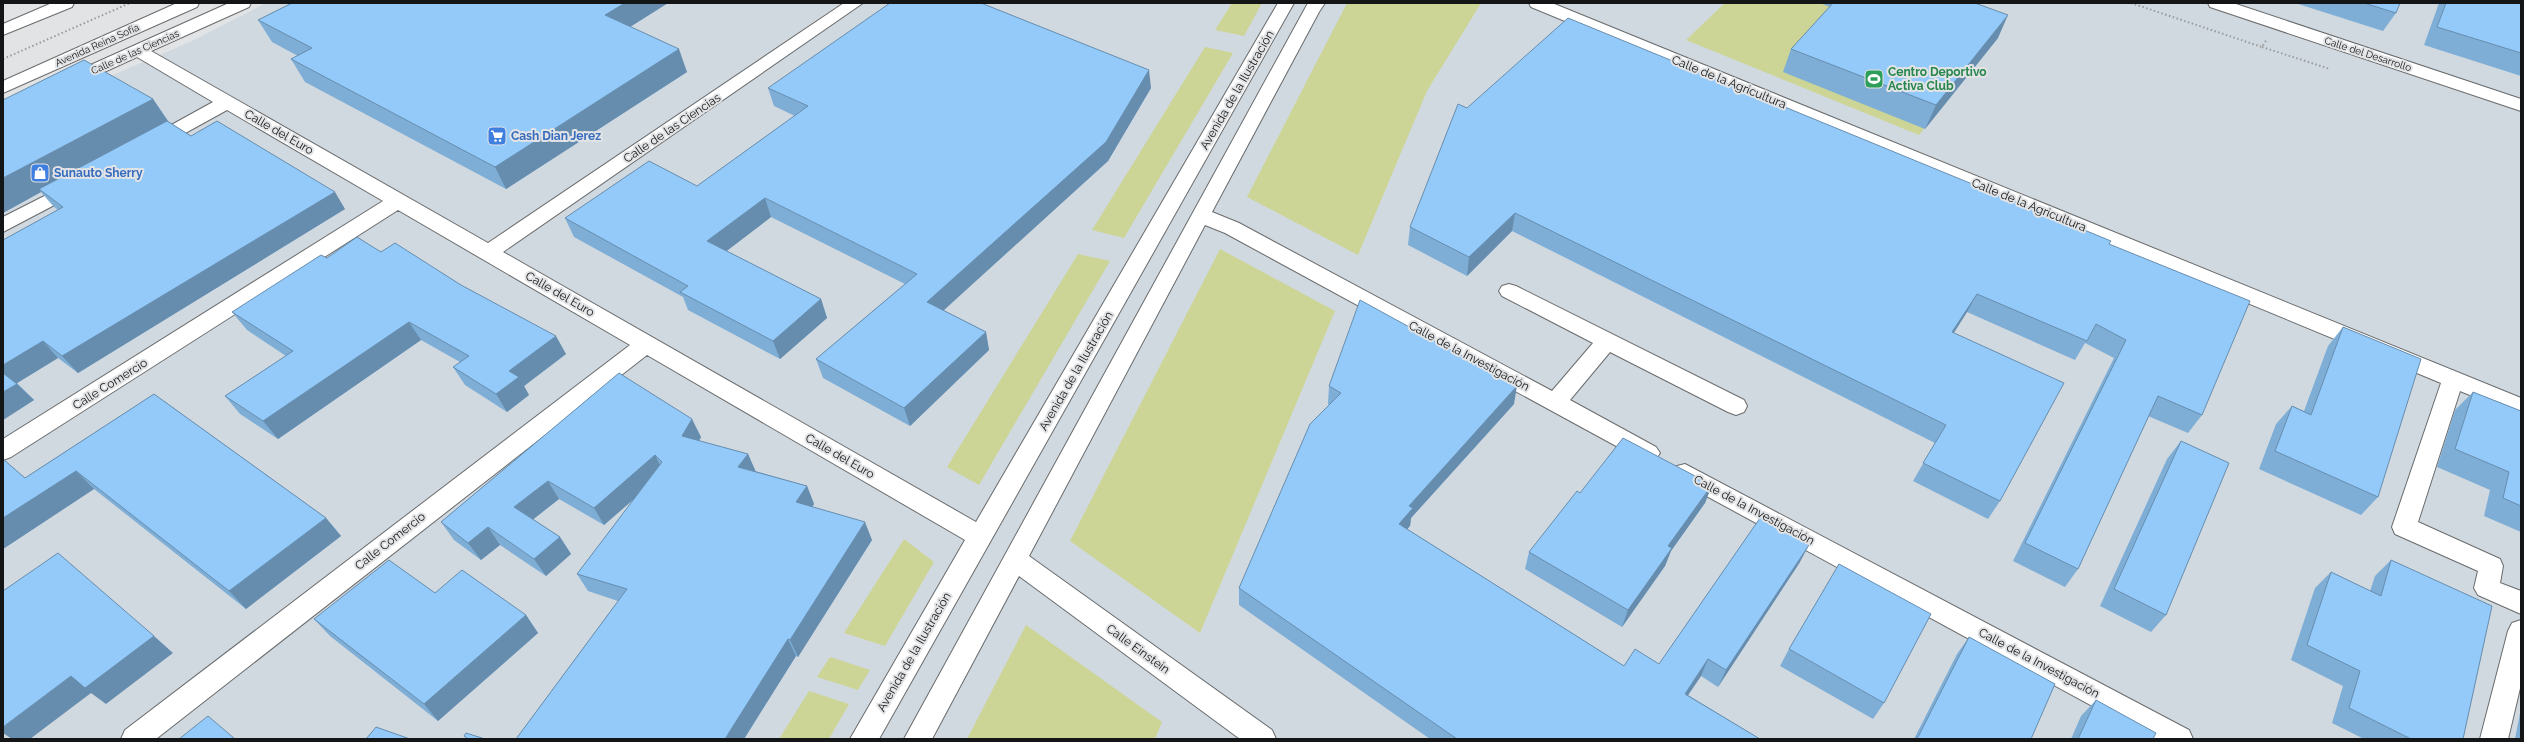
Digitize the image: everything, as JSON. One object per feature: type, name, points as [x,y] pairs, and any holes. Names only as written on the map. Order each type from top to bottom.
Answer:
[{"type":"street","points":[[3,30],[66,3]]},
{"type":"street","name":"Avenida Reina Sofía","points":[[3,73],[161,3]]},
{"type":"street","name":"Avenida Reina Sofía","points":[[3,88],[191,3]]},
{"type":"street","name":"Calle de las Ciencias","points":[[53,88],[244,3]]},
{"type":"street","name":"Calle de las Ciencias","points":[[488,253],[855,3]]},
{"type":"street","name":"Avenida de la Ilustración","points":[[864,739],[1286,3]]},
{"type":"street","points":[[918,739],[1311,10],[1317,3]]},
{"type":"street","name":"Calle de la Agricultura","points":[[1537,3],[2521,407]]},
{"type":"street","name":"Calle del Desarrollo","points":[[2216,3],[2521,105]]},
{"type":"street","name":"Calle del Euro","points":[[138,51],[399,200],[488,253],[981,537]]},
{"type":"street","points":[[136,152],[227,102]]},
{"type":"street","points":[[3,225],[87,179]]},
{"type":"street","name":"Calle Comercio","points":[[3,451],[399,200]]},
{"type":"street","name":"Calle de la Investigación","points":[[1200,215],[1232,228],[2179,739]]},
{"type":"street","points":[[1509,291],[1736,406]]},
{"type":"street","points":[[1555,402],[1608,340]]},
{"type":"street","name":"Calle Comercio","points":[[135,739],[646,344]]},
{"type":"street","points":[[2453,379],[2404,527],[2491,566],[2487,588],[2521,603]]},
{"type":"street","name":"Calle Einstein","points":[[1014,559],[1262,739]]},
{"type":"street","points":[[2494,739],[2521,631]]},
{"type":"path","points":[[3,59],[130,3]]},
{"type":"path","points":[[2131,3],[2330,69]]},
{"type":"path","points":[[2262,46],[2277,24]]},
{"type":"shaded area","points":[[266,3],[2521,3],[2521,739],[3,739],[3,122],[190,42]]},
{"type":"green space","points":[[1232,3],[1262,3],[1244,36],[1215,30]]},
{"type":"green space","points":[[1347,3],[1481,3],[1427,91],[1358,255],[1247,197]]},
{"type":"green space","name":"Centro Deportivo Activa Club","points":[[1725,3],[1908,3],[1907,5],[1998,38],[1919,135],[1686,40]]},
{"type":"green space","points":[[1205,47],[1233,53],[1124,238],[1092,230]]},
{"type":"green space","points":[[1220,249],[1335,311],[1200,633],[1070,541]]},
{"type":"green space","points":[[1078,254],[1110,261],[979,485],[947,467]]},
{"type":"green space","points":[[904,539],[934,562],[885,646],[844,633]]},
{"type":"green space","points":[[1026,625],[1162,722],[1155,739],[967,739]]},
{"type":"green space","points":[[830,657],[870,670],[858,690],[817,677]]},
{"type":"green space","points":[[809,691],[849,704],[829,739],[779,739]]},
{"type":"building","name":"Cash Dian Jerez","points":[[292,3],[625,3],[605,15],[679,49],[495,167],[291,59],[312,48],[258,20]]},
{"type":"building","points":[[890,3],[981,3],[1149,70],[1106,142],[927,302],[986,332],[904,408],[816,359],[917,274],[765,198],[707,241],[821,299],[773,341],[680,292],[688,286],[565,218],[649,161],[697,186],[808,106],[768,88]]},
{"type":"building","points":[[1833,3],[1975,3],[2008,15],[1936,105],[1791,49]]},
{"type":"building","points":[[2364,3],[2400,3],[2396,13]]},
{"type":"building","points":[[2446,3],[2521,3],[2521,53],[2437,27]]},
{"type":"building","points":[[1568,18],[2111,241],[2109,244],[2250,301],[2202,415],[2158,396],[2078,569],[2025,543],[2126,340],[2096,324],[2087,341],[1977,294],[1952,332],[2064,383],[2000,501],[1923,463],[1946,425],[1515,213],[1469,257],[1410,227],[1458,104],[1467,108]]},
{"type":"building","points":[[84,60],[153,99],[3,178],[3,100]]},
{"type":"building","points":[[167,121],[191,136],[217,121],[335,192],[62,356],[43,341],[3,365],[3,240],[63,207],[39,189]]},
{"type":"building","points":[[357,237],[381,252],[395,243],[461,285],[556,336],[509,371],[519,377],[496,394],[453,367],[469,356],[409,322],[263,421],[225,396],[293,351],[232,312],[321,255],[327,258]]},
{"type":"building","points":[[1360,300],[1517,386],[1409,506],[1413,508],[1399,524],[1624,666],[1635,649],[1659,664],[1760,518],[1809,545],[1726,670],[1708,659],[1685,694],[1760,739],[1457,739],[1239,588],[1310,424],[1341,393],[1329,386]]},
{"type":"building","points":[[2343,327],[2421,359],[2378,497],[2275,451],[2292,406],[2311,415]]},
{"type":"building","points":[[3,373],[17,384],[3,392]]},
{"type":"building","points":[[619,373],[692,419],[682,436],[748,454],[738,467],[807,486],[796,502],[865,522],[790,640],[788,639],[725,739],[516,739],[627,589],[577,574],[662,462],[655,455],[594,508],[548,481],[514,507],[560,537],[534,559],[488,527],[468,543],[441,522]]},
{"type":"building","points":[[2473,392],[2521,411],[2521,506],[2503,498],[2509,472],[2455,449]]},
{"type":"building","points":[[154,394],[326,518],[229,591],[76,471],[3,518],[3,459],[25,478]]},
{"type":"building","points":[[1623,438],[1712,485],[1668,546],[1672,548],[1628,610],[1529,552],[1577,491],[1580,493]]},
{"type":"building","points":[[2181,441],[2229,463],[2166,615],[2114,589]]},
{"type":"building","points":[[58,553],[154,636],[85,688],[71,676],[3,727],[3,591]]},
{"type":"building","points":[[389,560],[435,593],[462,570],[526,615],[424,704],[314,619]]},
{"type":"building","points":[[2391,560],[2492,606],[2463,739],[2411,739],[2349,708],[2360,671],[2307,645],[2331,572],[2381,596]]},
{"type":"building","points":[[1839,564],[1931,614],[1884,703],[1789,649]]},
{"type":"building","points":[[1969,637],[2055,684],[2031,739],[1917,739]]},
{"type":"building","points":[[2096,700],[2156,733],[2153,739],[2078,739]]},
{"type":"building","points":[[208,716],[235,739],[179,739]]},
{"type":"building","points":[[376,727],[410,739],[366,739]]},
{"type":"building","points":[[466,733],[485,739],[468,739],[464,736]]},
{"type":"place","name":"Centro Deportivo Activa Club","points":[[1874,79]]},
{"type":"place","name":"Cash Dian Jerez","points":[[497,136]]},
{"type":"place","name":"Sunauto Sherry","points":[[40,173]]}]
